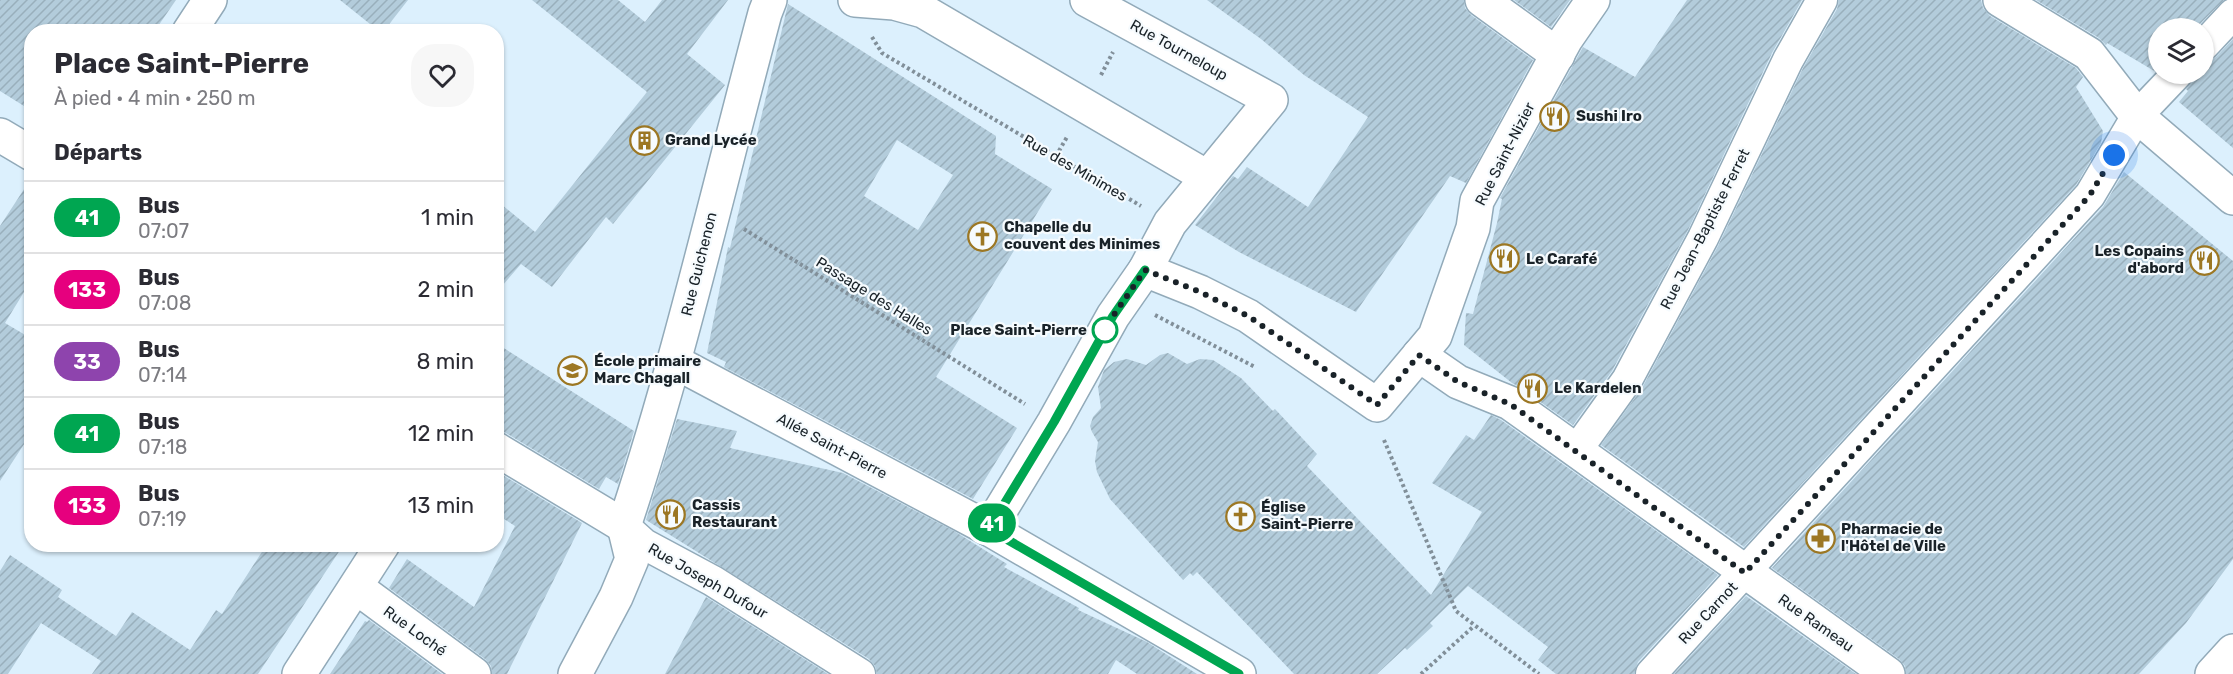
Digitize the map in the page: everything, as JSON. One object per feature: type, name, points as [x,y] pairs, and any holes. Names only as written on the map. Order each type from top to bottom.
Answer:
[{"type":"street","points":[[194,24],[210,0]]},
{"type":"street","name":"Rue Guichenon","points":[[624,526],[675,362],[713,209],[770,0]]},
{"type":"street","points":[[855,0],[927,6],[1207,177],[1170,223],[1145,270],[1113,316],[1054,422],[989,529],[1239,674]]},
{"type":"street","name":"Rue Tourneloup","points":[[1087,0],[1271,100],[1207,177]]},
{"type":"street","points":[[1482,0],[1558,55]]},
{"type":"street","name":"Rue Saint-Nizier","points":[[1377,405],[1434,336],[1473,228],[1477,201],[1558,55],[1593,0]]},
{"type":"street","name":"Rue Jean-Baptiste Ferret","points":[[1576,451],[1627,380],[1647,344],[1703,238],[1788,60],[1822,0]]},
{"type":"street","points":[[2000,0],[2089,54],[2140,119],[2233,198]]},
{"type":"street","points":[[2214,34],[2233,14]]},
{"type":"street","name":"Rue Carnot","points":[[1651,674],[2090,195],[2140,119],[2169,84]]},
{"type":"street","points":[[0,135],[24,149]]},
{"type":"street","points":[[1145,270],[1200,292],[1248,316],[1377,405]]},
{"type":"street","points":[[1419,355],[1458,382],[1510,404],[1745,573]]},
{"type":"street","name":"Allée Saint-Pierre","points":[[675,362],[989,529]]},
{"type":"street","name":"Rue Joseph Dufour","points":[[504,454],[624,526],[644,544],[713,581],[860,674]]},
{"type":"street","points":[[575,674],[632,559],[624,526]]},
{"type":"street","points":[[299,674],[378,552]]},
{"type":"street","name":"Rue Rameau","points":[[1745,573],[1888,674]]},
{"type":"street","name":"Rue Loché","points":[[356,587],[474,674]]},
{"type":"street","points":[[2212,674],[2233,651]]},
{"type":"path","name":"Rue des Minimes","points":[[871,35],[882,53],[1170,223]]},
{"type":"path","name":"Passage des Halles","points":[[713,209],[1054,422]]},
{"type":"path","points":[[1125,299],[1262,371]]},
{"type":"path","points":[[1377,405],[1377,422],[1456,611],[1539,674]]},
{"type":"path","points":[[1421,674],[1474,626]]},
{"type":"building","points":[[0,0],[176,0],[160,24],[24,24],[24,106],[0,91]]},
{"type":"building","points":[[340,0],[408,0],[389,24],[370,24]]},
{"type":"building","name":"Grand Lycée","points":[[532,0],[618,0],[645,22],[662,0],[728,0],[687,54],[725,85],[613,224],[606,217],[552,287],[521,264],[504,284],[504,207],[535,232],[647,92]]},
{"type":"building","points":[[1207,0],[1464,0],[1465,8],[1471,15],[1533,60],[1466,183],[1450,176],[1356,312],[1239,252],[1195,225],[1233,176],[1238,179],[1247,167],[1308,207],[1368,117],[1304,75],[1261,39]]},
{"type":"building","points":[[1514,0],[1570,0],[1551,27]]},
{"type":"building","points":[[1687,0],[1802,0],[1772,53],[1688,230],[1612,371],[1573,425],[1512,383],[1464,345],[1466,313],[1473,314],[1497,223],[1502,199],[1500,198],[1583,47],[1635,77]]},
{"type":"building","points":[[1839,0],[1981,0],[1983,8],[1990,16],[2076,68],[2083,77],[2076,87],[2103,131],[2101,143],[2076,185],[1744,547],[1601,445],[1642,388],[1718,246],[1803,68],[1837,9]]},
{"type":"building","points":[[2036,0],[2224,0],[2206,18],[2148,18],[2148,67],[2107,43],[2106,45],[2099,38]]},
{"type":"building","points":[[788,4],[996,136],[995,154],[1052,189],[936,377],[1017,428],[973,499],[724,367],[726,362],[707,353],[728,247],[730,248]],"holes":[[[897,140],[953,175],[918,230],[864,196]]]},
{"type":"building","points":[[2233,39],[2233,148],[2179,102],[2188,91],[2186,89],[2190,84],[2214,84],[2214,58]]},
{"type":"building","points":[[2124,172],[2233,261],[2233,559],[2186,623],[2139,674],[1906,674],[1905,666],[1899,659],[1772,568],[2103,207]]},
{"type":"building","points":[[24,189],[24,292],[5,323],[24,334],[24,444],[0,481],[0,226]]},
{"type":"building","points":[[504,348],[634,431],[618,484],[606,477],[599,489],[504,432]]},
{"type":"building","name":"Église Saint-Pierre","points":[[1168,353],[1187,364],[1200,359],[1213,360],[1241,378],[1273,411],[1275,409],[1317,454],[1307,466],[1431,595],[1482,512],[1432,483],[1466,435],[1474,440],[1491,415],[1718,575],[1638,662],[1634,674],[1556,674],[1538,660],[1548,647],[1468,586],[1430,623],[1433,626],[1377,674],[1294,674],[1197,572],[1193,576],[1190,573],[1183,580],[1110,499],[1097,472],[1095,461],[1098,442],[1090,426],[1093,417],[1101,408],[1098,387],[1104,370],[1114,362],[1127,359],[1146,365],[1160,355]]},
{"type":"building","points":[[677,419],[737,431],[730,448],[843,473],[954,531],[1007,564],[1004,567],[1079,608],[1078,610],[1147,642],[1197,674],[1137,674],[1116,660],[1108,674],[877,674],[875,666],[869,659],[646,520]]},
{"type":"building","points":[[504,476],[582,523],[507,674],[492,674],[491,666],[485,659],[389,588],[407,559],[474,607],[502,552],[504,552],[515,526],[504,519]]},
{"type":"building","points":[[262,552],[339,552],[258,674],[92,674],[101,661],[41,623],[8,674],[0,674],[0,571],[10,555],[62,590],[58,597],[116,636],[132,612],[190,650],[216,610],[222,614]]},
{"type":"building","points":[[1746,596],[1856,674],[1674,674]]},
{"type":"building","points":[[706,597],[828,674],[665,674]]},
{"type":"building","points":[[369,620],[442,674],[330,674],[365,621]]},
{"type":"bus line","name":"41","points":[[1145,270],[1113,316],[1054,422],[989,529],[1239,674]]},
{"type":"place","name":"Sushi Iro","points":[[1555,116]]},
{"type":"place","name":"Grand Lycée","points":[[644,140]]},
{"type":"place","name":"Chapelle du couvent des Minimes","points":[[983,236]]},
{"type":"place","name":"Le Carafé","points":[[1505,259]]},
{"type":"place","name":"Les Copains d'abord","points":[[2205,260]]},
{"type":"place","name":"Place Saint-Pierre","points":[[1105,330]]},
{"type":"place","name":"École primaire Marc Chagall","points":[[573,370]]},
{"type":"place","name":"Le Kardelen","points":[[1533,388]]},
{"type":"place","name":"Cassis Restaurant","points":[[671,514]]},
{"type":"place","name":"Église Saint-Pierre","points":[[1240,516]]},
{"type":"place","name":"Pharmacie de l'Hôtel de Ville","points":[[1820,538]]},
{"type":"route","points":[[1105,330],[1102,336],[1145,270],[1200,292],[1248,316],[1377,405],[1419,355],[1458,382],[1510,404],[1745,573],[2090,195],[2114,155]]}]
